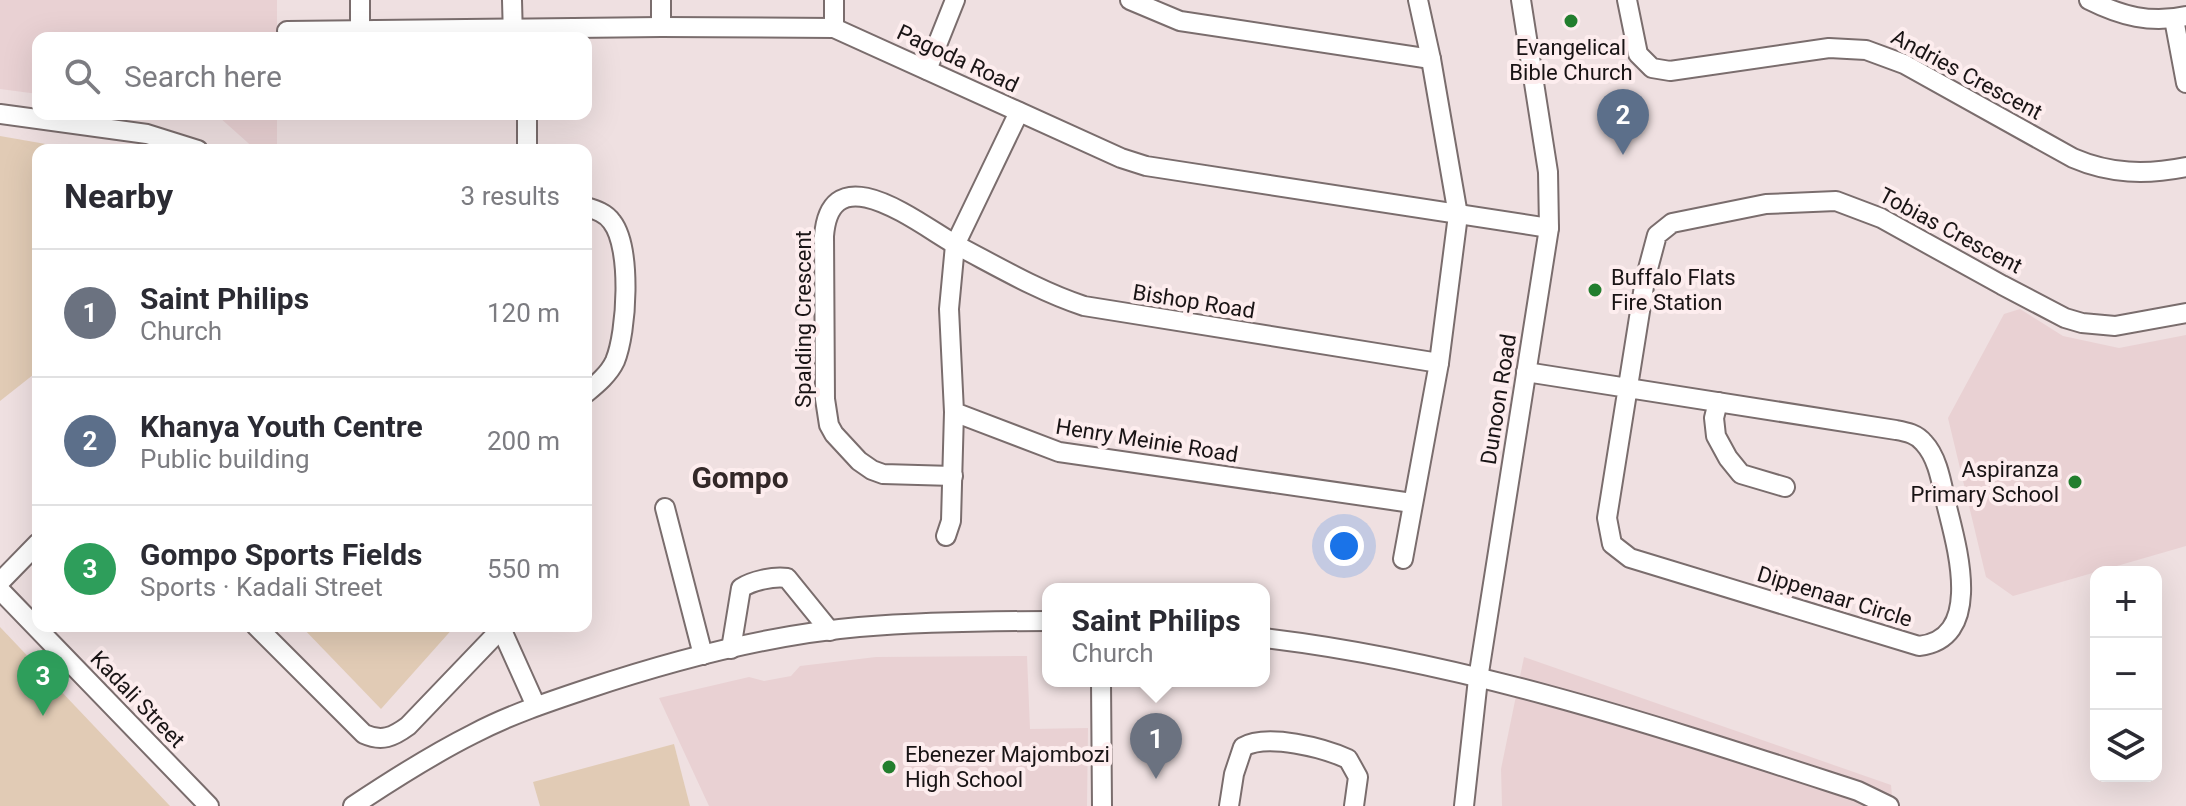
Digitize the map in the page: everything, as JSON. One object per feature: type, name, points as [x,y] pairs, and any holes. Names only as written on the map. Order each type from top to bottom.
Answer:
[{"type":"street","points":[[360,0],[360,32]]},
{"type":"street","points":[[512,0],[512,32]]},
{"type":"street","points":[[661,0],[661,27]]},
{"type":"street","points":[[834,0],[834,28]]},
{"type":"street","points":[[927,70],[955,0]]},
{"type":"street","points":[[1130,0],[1165,16],[1188,22],[1431,59]]},
{"type":"street","points":[[1403,559],[1439,363],[1458,215],[1418,0]]},
{"type":"street","name":"Dunoon Road","points":[[1464,806],[1478,679],[1549,228],[1548,172],[1521,0]]},
{"type":"street","name":"Andries Crescent","points":[[1627,0],[1638,54],[1652,68],[1660,71],[1715,66],[1829,48],[1866,50],[1904,64],[2073,158],[2095,167],[2134,173],[2186,167]]},
{"type":"street","points":[[2089,0],[2125,16],[2140,19],[2180,17],[2186,83]]},
{"type":"street","name":"Pagoda Road","points":[[555,32],[661,27],[834,28],[1121,158],[1146,166],[1549,228]]},
{"type":"street","name":"Pagoda Road","points":[[287,31],[360,32]]},
{"type":"street","points":[[946,536],[951,521],[953,476],[954,412],[949,309],[955,245],[1019,112]]},
{"type":"street","points":[[0,114],[32,118]]},
{"type":"street","points":[[44,120],[147,134],[179,144]]},
{"type":"street","points":[[527,120],[527,144]]},
{"type":"street","name":"Spalding Crescent","points":[[953,476],[883,474],[872,470],[859,461],[829,425],[825,399],[825,222],[830,210],[839,201],[851,197],[874,199],[916,218],[955,245]]},
{"type":"street","name":"Tobias Crescent","points":[[1629,388],[1645,280],[1657,235],[1672,223],[1692,217],[1766,204],[1821,200],[1861,209],[2065,318],[2082,323],[2115,326],[2186,313]]},
{"type":"street","points":[[592,209],[612,220],[625,253],[626,273],[621,342],[613,364],[592,388]]},
{"type":"street","name":"Bishop Road","points":[[955,245],[1062,299],[1084,306],[1439,363]]},
{"type":"street","name":"Dippenaar Circle","points":[[1526,372],[1629,388],[1896,430],[1920,438],[1927,446],[1941,481],[1963,578],[1956,616],[1949,632],[1929,645],[1910,645],[1630,558],[1620,552],[1612,544],[1607,518],[1629,388]]},
{"type":"street","points":[[1718,402],[1714,418],[1716,436],[1728,458],[1741,474],[1785,487]]},
{"type":"street","name":"Henry Meinie Road","points":[[954,412],[1059,452],[1412,503]]},
{"type":"street","points":[[665,508],[703,655]]},
{"type":"street","points":[[0,582],[32,549]]},
{"type":"street","points":[[731,649],[741,588],[776,578],[787,578],[830,631]]},
{"type":"street","name":"Kadali Street","points":[[0,590],[32,623]]},
{"type":"street","points":[[353,806],[402,773],[475,732],[536,706],[637,672],[731,649],[830,631],[966,621],[1042,621]]},
{"type":"street","name":"Kadali Street","points":[[41,632],[209,806]]},
{"type":"street","points":[[262,632],[364,734],[385,739],[408,726],[495,632]]},
{"type":"street","points":[[502,632],[536,706]]},
{"type":"street","points":[[1270,639],[1342,648],[1587,705],[1858,791],[1889,806]]},
{"type":"street","points":[[1101,687],[1102,806]]},
{"type":"street","points":[[1229,806],[1243,747],[1261,741],[1290,743],[1348,759],[1358,777],[1354,806]]},
{"type":"shaded area","points":[[0,0],[277,0],[277,32],[32,32],[32,93],[0,89]]},
{"type":"shaded area","points":[[222,120],[277,120],[277,144],[249,144]]},
{"type":"shaded area","points":[[0,136],[46,144],[32,144],[32,376],[0,401]]},
{"type":"shaded area","name":"Aspiranza Primary School","points":[[2020,309],[2063,336],[2119,348],[2186,335],[2186,546],[2117,566],[2090,566],[2090,574],[2013,596],[1986,577],[1948,418],[2004,314]]},
{"type":"shaded area","points":[[0,627],[170,806],[0,806]]},
{"type":"shaded area","points":[[307,632],[450,632],[381,709]]},
{"type":"shaded area","name":"Ebenezer Majombozi High School","points":[[1027,656],[1030,729],[1088,728],[1087,806],[709,806],[659,698],[749,677],[764,681],[791,676],[800,666],[876,657]]},
{"type":"shaded area","points":[[1524,657],[1891,785],[1893,806],[1502,806],[1501,769]]},
{"type":"shaded area","points":[[674,744],[690,806],[540,806],[533,782]]},
{"type":"place","name":"Evangelical Bible Church","points":[[1571,21]]},
{"type":"place","name":"Khanya Youth Centre","points":[[1623,155]]},
{"type":"place","name":"Buffalo Flats Fire Station","points":[[1595,290]]},
{"type":"place","name":"Aspiranza Primary School","points":[[2075,482]]},
{"type":"place","name":"Gompo Sports Fields","points":[[43,716]]},
{"type":"place","name":"Ebenezer Majombozi High School","points":[[889,767]]},
{"type":"place","name":"Saint Philips","points":[[1156,779]]},
{"type":"district","name":"Gompo","points":[[740,478]]}]
